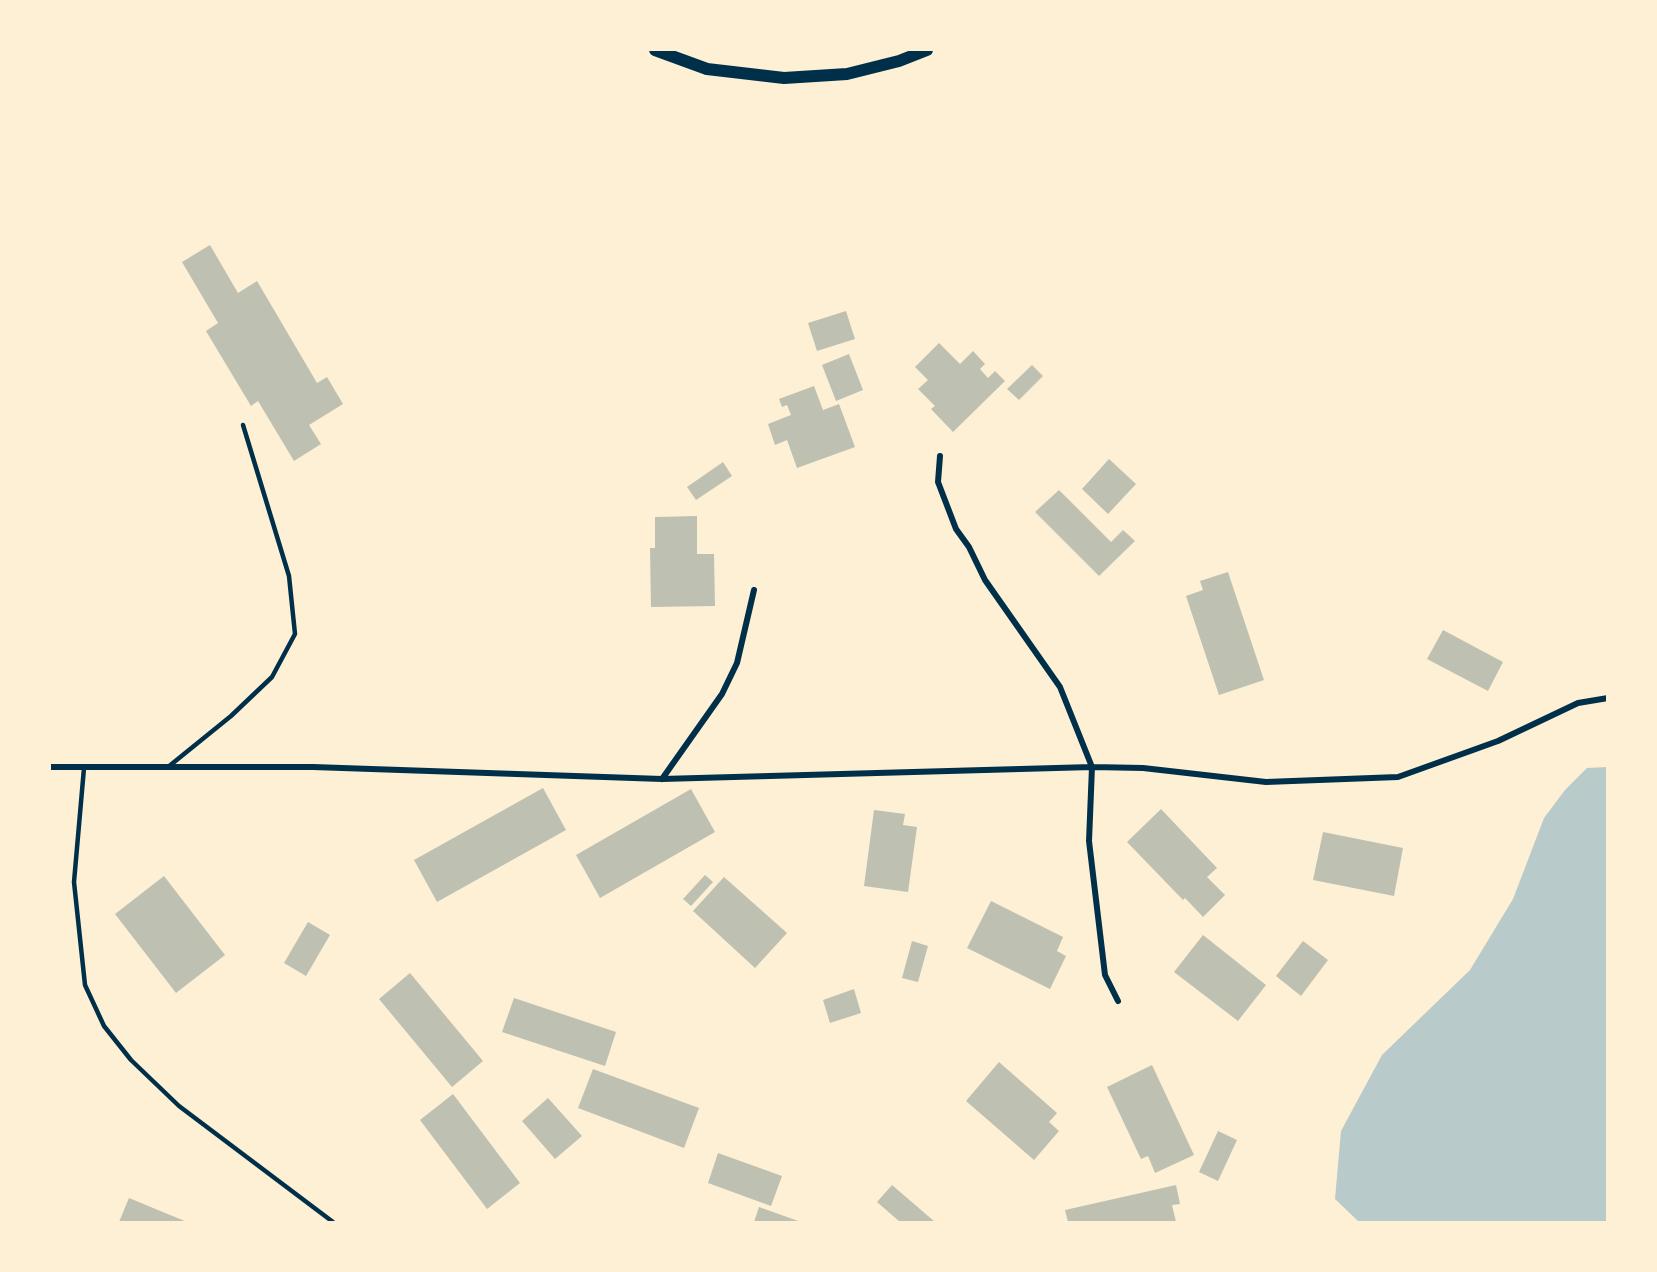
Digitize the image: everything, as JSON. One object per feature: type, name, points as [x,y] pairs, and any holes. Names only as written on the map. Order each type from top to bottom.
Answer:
[{"type":"main road","points":[[655,50],[707,69],[784,78],[847,74],[899,61],[927,50]]},
{"type":"street","points":[[940,456],[938,482],[956,529],[969,547],[990,588],[1060,687],[1092,767],[1089,841],[1105,975],[1118,1001]]},
{"type":"street","points":[[662,779],[722,694],[736,663],[754,590]]},
{"type":"street","points":[[50,767],[313,767],[662,779],[1092,767],[1143,768],[1266,782],[1398,777],[1498,741],[1578,703],[1608,698]]},
{"type":"lane","points":[[168,767],[231,716],[272,677],[295,634],[289,576],[243,425]]},
{"type":"lane","points":[[84,768],[74,882],[85,985],[104,1026],[130,1060],[179,1106],[333,1222]]},
{"type":"shaded area","points":[[1607,767],[1607,1222],[1359,1222],[1335,1199],[1341,1131],[1382,1055],[1470,970],[1513,899],[1544,818],[1565,790],[1587,768]]},
{"type":"building","points":[[210,245],[238,293],[257,281],[317,383],[327,377],[343,404],[309,425],[321,444],[294,461],[258,401],[251,406],[206,331],[218,323],[182,262]]},
{"type":"building","points":[[846,311],[855,339],[817,351],[808,323]]},
{"type":"building","points":[[939,343],[960,364],[973,351],[985,364],[980,369],[988,378],[995,371],[1005,381],[953,432],[931,409],[935,406],[918,389],[928,380],[915,367]]},
{"type":"building","points":[[849,354],[863,390],[836,401],[822,365]]},
{"type":"building","points":[[1032,365],[1043,376],[1019,400],[1007,389]]},
{"type":"building","points":[[814,386],[823,410],[839,404],[855,447],[797,468],[787,440],[775,445],[768,424],[791,415],[787,405],[782,407],[779,399]]},
{"type":"building","points":[[1109,459],[1136,484],[1108,514],[1082,489]]},
{"type":"building","points":[[723,462],[732,476],[696,500],[687,487]]},
{"type":"building","points":[[1059,490],[1111,542],[1123,530],[1135,541],[1099,576],[1035,512]]},
{"type":"building","points":[[697,516],[697,554],[714,554],[715,606],[651,607],[650,548],[655,548],[655,517]]},
{"type":"building","points":[[1228,572],[1264,680],[1219,695],[1186,596],[1203,590],[1200,581]]},
{"type":"building","points":[[1443,630],[1503,662],[1488,691],[1427,659]]},
{"type":"building","points":[[543,788],[566,830],[437,902],[414,860]]},
{"type":"building","points":[[691,789],[715,832],[600,898],[576,855]]},
{"type":"building","points":[[1161,809],[1217,868],[1207,877],[1225,895],[1203,917],[1185,898],[1183,900],[1127,842]]},
{"type":"building","points":[[874,810],[905,814],[903,825],[917,827],[908,892],[864,886]]},
{"type":"building","points":[[1323,832],[1403,848],[1394,896],[1313,880]]},
{"type":"building","points":[[705,875],[713,882],[691,906],[683,899]]},
{"type":"building","points":[[164,876],[225,955],[176,993],[115,914]]},
{"type":"building","points":[[724,877],[787,933],[755,968],[693,911]]},
{"type":"building","points":[[991,901],[1063,937],[1057,951],[1066,956],[1050,989],[967,948]]},
{"type":"building","points":[[308,922],[330,935],[306,976],[284,963]]},
{"type":"building","points":[[1203,935],[1266,985],[1238,1021],[1174,972]]},
{"type":"building","points":[[912,941],[928,946],[918,982],[902,978]]},
{"type":"building","points":[[1303,941],[1328,960],[1301,996],[1276,976]]},
{"type":"building","points":[[410,973],[483,1061],[452,1087],[379,999]]},
{"type":"building","points":[[854,989],[861,1013],[830,1023],[823,1000]]},
{"type":"building","points":[[514,998],[616,1032],[605,1066],[502,1032]]},
{"type":"building","points":[[999,1062],[1057,1113],[1049,1122],[1059,1131],[1034,1160],[966,1101]]},
{"type":"building","points":[[1152,1065],[1194,1155],[1155,1173],[1148,1156],[1141,1159],[1107,1087]]},
{"type":"building","points":[[593,1069],[699,1108],[684,1148],[578,1108]]},
{"type":"building","points":[[453,1094],[520,1183],[487,1209],[420,1120]]},
{"type":"building","points":[[548,1098],[582,1136],[555,1159],[522,1121]]},
{"type":"building","points":[[1218,1131],[1237,1140],[1218,1181],[1199,1172]]},
{"type":"building","points":[[718,1153],[782,1176],[771,1206],[708,1183]]},
{"type":"building","points":[[892,1185],[935,1222],[900,1222],[877,1202]]},
{"type":"building","points":[[1176,1185],[1180,1204],[1172,1205],[1176,1222],[1068,1222],[1065,1210]]},
{"type":"building","points":[[129,1198],[187,1222],[119,1222]]},
{"type":"building","points":[[759,1207],[801,1222],[754,1222]]}]
